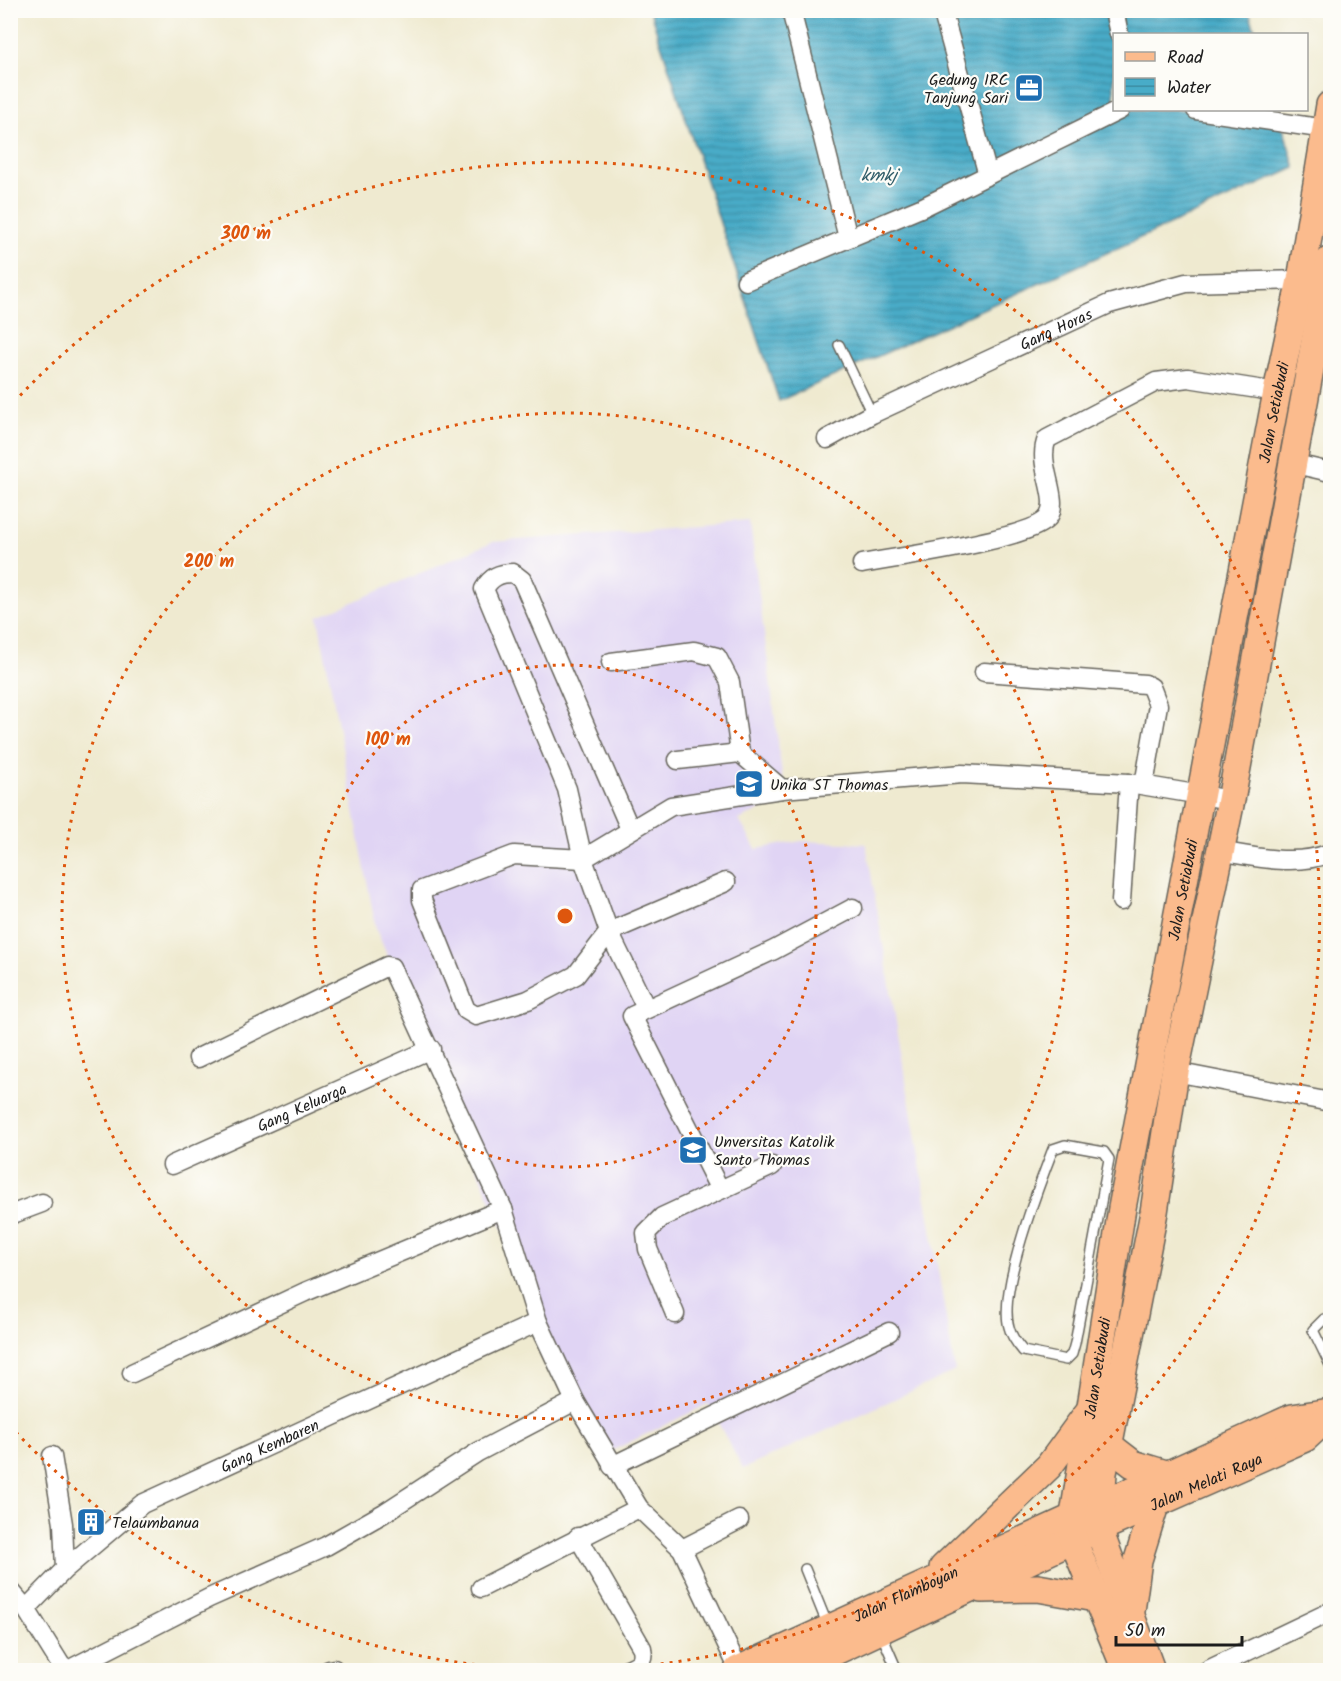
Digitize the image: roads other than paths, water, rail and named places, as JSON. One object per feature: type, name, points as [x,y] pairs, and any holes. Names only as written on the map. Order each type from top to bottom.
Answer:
[{"type":"main road","name":"Jalan Setiabudi","points":[[1126,1671],[1095,1598],[1074,1528],[1089,1411],[1087,1345],[1112,1206],[1201,794],[1276,392],[1301,280],[1328,117]]},
{"type":"main road","name":"Jalan Setiabudi","points":[[1151,1671],[1099,1517],[1107,1444],[1154,1212],[1175,1072],[1230,800],[1291,463],[1322,358],[1330,260]]},
{"type":"main road","points":[[1287,345],[1322,358]]},
{"type":"main road","points":[[1112,1206],[1154,1212]]},
{"type":"main road","points":[[927,1583],[1049,1466],[1089,1411]]},
{"type":"main road","name":"Jalan Melati Raya","points":[[1074,1528],[1099,1517],[1166,1474],[1292,1418],[1330,1414]]},
{"type":"main road","name":"Jalan Melati Raya","points":[[1099,1517],[1155,1505],[1305,1438],[1330,1414]]},
{"type":"main road","points":[[1107,1444],[1133,1464],[1166,1474]]},
{"type":"main road","points":[[1131,1617],[1138,1560],[1155,1505]]},
{"type":"main road","name":"Jalan Flamboyan","points":[[795,1671],[820,1642],[927,1583],[1074,1528]]},
{"type":"main road","name":"Jalan Flamboyan","points":[[739,1670],[820,1642],[880,1631],[968,1590],[1074,1528]]},
{"type":"main road","points":[[968,1590],[1038,1588],[1095,1598]]},
{"type":"street","points":[[791,10],[848,238]]},
{"type":"street","points":[[942,10],[988,175]]},
{"type":"street","points":[[1114,10],[1119,33]]},
{"type":"street","points":[[746,281],[922,207],[1118,111]]},
{"type":"street","points":[[1215,111],[1328,117]]},
{"type":"street","name":"Gang Horas","points":[[827,439],[872,414],[1109,304],[1186,283],[1301,280]]},
{"type":"street","points":[[862,564],[1005,537],[1036,526],[1048,517],[1052,506],[1043,455],[1047,439],[1156,382],[1188,378],[1276,392]]},
{"type":"street","points":[[1291,463],[1330,472]]},
{"type":"street","points":[[630,829],[522,580],[513,573],[502,573],[489,580],[484,589],[567,789],[583,859],[609,932],[646,1008]]},
{"type":"street","points":[[610,662],[694,651],[717,657],[730,682],[740,753],[782,789]]},
{"type":"street","points":[[984,672],[1145,684],[1151,687],[1158,705],[1136,784],[1121,901]]},
{"type":"street","points":[[678,760],[740,753]]},
{"type":"street","points":[[726,882],[609,932],[576,975],[528,1000],[476,1016],[462,1005],[422,900],[424,889],[514,855],[583,859],[671,806],[782,789],[962,774],[1136,784],[1230,800]]},
{"type":"street","points":[[1219,851],[1293,861],[1314,859],[1330,853]]},
{"type":"street","points":[[720,1190],[632,1021],[634,1014],[774,950],[853,908]]},
{"type":"street","points":[[198,1058],[387,966],[394,972],[502,1209],[538,1322],[575,1401],[639,1508],[682,1549],[739,1670]]},
{"type":"street","name":"Gang Keluarga","points":[[172,1165],[431,1049]]},
{"type":"street","points":[[1175,1072],[1330,1102]]},
{"type":"street","points":[[675,1314],[648,1249],[645,1233],[662,1217],[772,1166]]},
{"type":"street","points":[[10,1215],[42,1203]]},
{"type":"street","points":[[132,1373],[305,1292],[502,1209]]},
{"type":"street","name":"Gang Kembaren","points":[[26,1609],[65,1569],[142,1504],[538,1322]]},
{"type":"street","points":[[612,1466],[889,1332]]},
{"type":"street","points":[[10,1590],[26,1609],[66,1671],[209,1598],[326,1546],[384,1514],[478,1452],[575,1401]]},
{"type":"street","points":[[52,1456],[63,1524],[65,1569]]},
{"type":"street","points":[[481,1588],[639,1508]]},
{"type":"street","points":[[682,1549],[739,1520]]},
{"type":"street","points":[[578,1537],[642,1648],[644,1654],[639,1664],[625,1671]]},
{"type":"street","points":[[1208,1671],[1330,1612]]},
{"type":"lane","points":[[839,345],[872,414]]},
{"type":"lane","points":[[1087,1345],[1066,1360],[1023,1351],[1008,1327],[1007,1305],[1011,1281],[1039,1185],[1053,1149],[1065,1145],[1107,1153],[1112,1206]]},
{"type":"lane","points":[[1324,1319],[1314,1330],[1330,1365]]},
{"type":"lane","points":[[805,1569],[820,1642]]},
{"type":"lane","points":[[880,1631],[897,1671]]},
{"type":"water","name":"kmkj","points":[[650,11],[1249,11],[1256,33],[1113,33],[1113,111],[1278,111],[1295,168],[779,401]]},
{"type":"place","name":"Gedung IRC Tanjung Sari","points":[[1029,88]]},
{"type":"place","name":"Unika ST Thomas","points":[[749,784]]},
{"type":"place","name":"Unversitas Katolik Santo Thomas","points":[[693,1150]]},
{"type":"place","name":"Telaumbanua","points":[[91,1522]]}]
